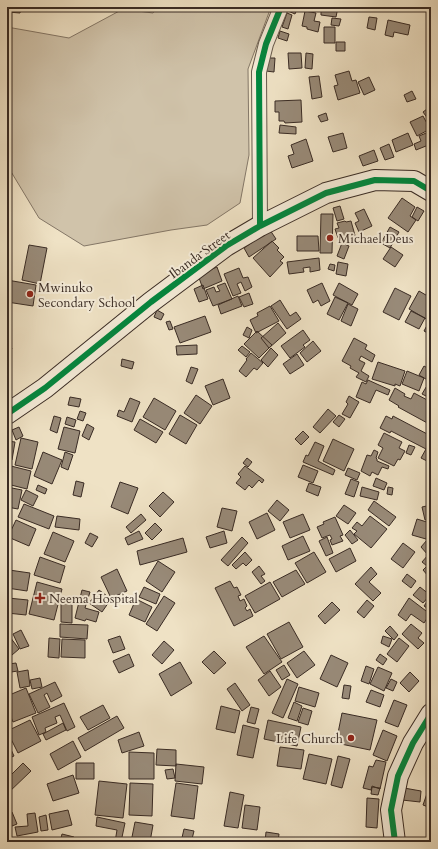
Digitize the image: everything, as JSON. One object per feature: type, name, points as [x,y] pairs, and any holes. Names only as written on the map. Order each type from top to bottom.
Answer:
[{"type":"street","points":[[260,226],[259,72],[266,44],[281,7]]},
{"type":"street","name":"Ibanda Street","points":[[7,414],[45,388],[158,297],[226,246],[260,226],[326,193],[375,180],[414,181],[431,191]]},
{"type":"street","points":[[396,842],[391,810],[398,776],[413,744],[431,714]]},
{"type":"shaded area","points":[[157,7],[271,7],[248,69],[249,155],[240,203],[207,225],[84,246],[39,218],[7,165],[7,27],[69,38],[123,9],[153,13]]},
{"type":"building","points":[[9,7],[21,7],[20,13],[8,12]]},
{"type":"building","points":[[290,7],[298,7],[295,14],[288,11]]},
{"type":"building","points":[[325,7],[338,7],[336,17],[321,15],[321,10],[325,10]]},
{"type":"building","points":[[305,11],[316,13],[314,21],[320,22],[318,32],[302,26]]},
{"type":"building","points":[[287,13],[292,15],[288,29],[282,27]]},
{"type":"building","points":[[369,17],[377,18],[375,30],[367,28]]},
{"type":"building","points":[[332,18],[341,19],[339,26],[331,25]]},
{"type":"building","points":[[388,20],[410,25],[408,35],[394,32],[393,37],[385,35]]},
{"type":"building","points":[[324,27],[335,27],[335,43],[324,43]]},
{"type":"building","points":[[280,31],[289,34],[287,41],[278,38]]},
{"type":"building","points":[[336,42],[345,42],[345,51],[336,51]]},
{"type":"building","points":[[288,53],[301,53],[302,68],[289,69]]},
{"type":"building","points":[[306,53],[313,54],[312,69],[305,68]]},
{"type":"building","points":[[267,58],[275,58],[274,72],[266,71]]},
{"type":"building","points":[[349,71],[352,81],[356,80],[360,93],[338,100],[334,86],[338,85],[335,75]]},
{"type":"building","points":[[319,76],[322,97],[312,99],[309,77]]},
{"type":"building","points":[[369,77],[375,90],[364,95],[358,82]]},
{"type":"building","points":[[412,91],[416,99],[407,102],[404,95]]},
{"type":"building","points":[[301,100],[302,122],[285,123],[284,121],[279,121],[279,112],[275,112],[275,101]]},
{"type":"building","points":[[431,106],[431,123],[423,112]]},
{"type":"building","points":[[326,113],[328,120],[321,122],[318,116]]},
{"type":"building","points":[[423,116],[430,129],[417,136],[410,122]]},
{"type":"building","points":[[280,125],[296,127],[296,134],[279,133]]},
{"type":"building","points":[[431,131],[431,144],[416,150],[414,144],[421,141],[419,136]]},
{"type":"building","points":[[343,133],[347,148],[333,152],[328,137]]},
{"type":"building","points":[[408,133],[413,145],[396,152],[392,140]]},
{"type":"building","points":[[306,139],[313,161],[292,168],[288,156],[294,154],[291,145]]},
{"type":"building","points":[[389,144],[394,157],[385,160],[380,148]]},
{"type":"building","points":[[374,150],[378,161],[363,166],[359,156]]},
{"type":"building","points":[[402,198],[415,207],[410,216],[416,220],[408,232],[388,218]]},
{"type":"building","points":[[340,206],[344,219],[337,221],[333,208]]},
{"type":"building","points":[[417,207],[424,211],[418,221],[412,217]]},
{"type":"building","points":[[364,209],[372,226],[359,232],[355,223],[359,221],[355,213]]},
{"type":"building","points":[[321,214],[333,214],[332,253],[320,253]]},
{"type":"building","points":[[351,221],[356,239],[343,243],[341,237],[338,238],[335,229],[339,228],[337,223]]},
{"type":"building","points":[[390,227],[399,232],[390,248],[381,243]]},
{"type":"building","points":[[270,230],[276,239],[249,257],[244,248]]},
{"type":"building","points":[[297,236],[318,236],[319,251],[297,251]]},
{"type":"building","points":[[272,241],[279,248],[277,250],[284,257],[280,261],[283,263],[270,277],[253,258]]},
{"type":"building","points":[[342,243],[349,246],[344,259],[337,256]]},
{"type":"building","points":[[29,245],[47,248],[40,284],[22,280]]},
{"type":"building","points":[[391,247],[403,255],[395,267],[383,259]]},
{"type":"building","points":[[319,258],[320,270],[310,272],[310,267],[303,268],[304,272],[289,274],[287,262]]},
{"type":"building","points":[[338,262],[348,264],[346,276],[336,274]]},
{"type":"building","points":[[330,264],[335,265],[334,271],[328,269]]},
{"type":"building","points":[[217,267],[222,281],[203,289],[198,275]]},
{"type":"building","points":[[239,268],[243,278],[248,277],[252,287],[245,291],[241,282],[237,284],[241,293],[233,296],[224,274]]},
{"type":"building","points":[[7,280],[36,285],[33,306],[7,302]]},
{"type":"building","points":[[225,283],[232,299],[213,306],[206,290],[214,287],[216,292],[220,291],[217,286]]},
{"type":"building","points":[[322,283],[330,301],[321,306],[318,300],[313,303],[307,290]]},
{"type":"building","points":[[339,283],[358,294],[352,305],[333,295]]},
{"type":"building","points":[[203,285],[208,299],[199,302],[194,289]]},
{"type":"building","points":[[395,288],[411,296],[399,320],[383,312]]},
{"type":"building","points":[[419,291],[431,298],[431,315],[428,320],[409,309]]},
{"type":"building","points":[[249,293],[253,304],[244,307],[239,297]]},
{"type":"building","points":[[238,296],[242,306],[221,314],[218,305]]},
{"type":"building","points":[[335,297],[348,303],[339,320],[327,314]]},
{"type":"building","points":[[280,300],[290,316],[296,312],[301,319],[287,329],[271,306]]},
{"type":"building","points":[[348,304],[358,309],[351,326],[341,321]]},
{"type":"building","points":[[270,306],[279,321],[256,333],[250,320],[258,316],[257,313]]},
{"type":"building","points":[[157,310],[164,314],[161,320],[154,317]]},
{"type":"building","points":[[411,311],[425,318],[419,329],[405,322]]},
{"type":"building","points":[[205,316],[211,332],[180,343],[174,327]]},
{"type":"building","points":[[431,318],[431,335],[424,331]]},
{"type":"building","points":[[170,321],[173,329],[169,330],[166,322]]},
{"type":"building","points":[[278,323],[286,333],[269,348],[261,338]]},
{"type":"building","points":[[247,327],[252,330],[249,338],[243,335]]},
{"type":"building","points":[[303,330],[310,340],[303,345],[305,347],[290,358],[281,346]]},
{"type":"building","points":[[257,331],[272,345],[259,358],[244,344]]},
{"type":"building","points":[[354,338],[367,345],[365,349],[375,355],[372,362],[361,356],[359,360],[365,363],[361,371],[369,376],[366,382],[356,377],[359,373],[342,361]]},
{"type":"building","points":[[313,341],[321,351],[307,362],[300,353]]},
{"type":"building","points":[[197,345],[197,354],[177,355],[176,346]]},
{"type":"building","points":[[7,346],[12,348],[7,359]]},
{"type":"building","points":[[242,346],[250,352],[246,357],[238,350]]},
{"type":"building","points":[[271,348],[278,355],[268,367],[261,360]]},
{"type":"building","points":[[251,353],[263,363],[257,370],[254,368],[246,377],[239,371]]},
{"type":"building","points":[[297,354],[304,365],[290,374],[283,364]]},
{"type":"building","points":[[122,359],[134,362],[132,369],[121,366]]},
{"type":"building","points":[[378,362],[405,371],[400,386],[395,384],[395,386],[372,379]]},
{"type":"building","points":[[424,366],[431,370],[431,382],[419,375]]},
{"type":"building","points":[[191,367],[198,369],[192,384],[186,381]]},
{"type":"building","points":[[407,371],[424,378],[419,391],[402,384]]},
{"type":"building","points":[[223,379],[230,398],[213,405],[205,386]]},
{"type":"building","points":[[368,380],[390,390],[388,395],[376,390],[370,403],[356,397],[362,382],[366,384]]},
{"type":"building","points":[[428,384],[431,385],[431,400],[422,394]]},
{"type":"building","points":[[395,388],[405,394],[404,396],[411,399],[414,393],[431,402],[431,425],[398,407],[399,406],[389,400]]},
{"type":"building","points":[[196,395],[212,406],[200,424],[184,413]]},
{"type":"building","points":[[349,396],[359,402],[350,418],[342,414],[348,404],[346,402]]},
{"type":"building","points":[[70,397],[81,399],[79,407],[68,405]]},
{"type":"building","points":[[130,398],[140,402],[132,422],[117,416],[119,410],[124,412]]},
{"type":"building","points":[[154,398],[176,411],[165,430],[143,417]]},
{"type":"building","points":[[328,409],[336,416],[320,433],[313,427]]},
{"type":"building","points":[[80,411],[86,413],[83,421],[77,419]]},
{"type":"building","points":[[180,415],[197,425],[186,444],[169,434]]},
{"type":"building","points":[[339,415],[345,419],[339,427],[333,422]]},
{"type":"building","points":[[54,416],[61,418],[57,433],[50,430]]},
{"type":"building","points":[[386,416],[392,419],[393,416],[431,436],[431,463],[421,458],[426,449],[391,431],[390,433],[380,428]]},
{"type":"building","points":[[67,417],[76,420],[74,427],[65,424]]},
{"type":"building","points":[[140,419],[163,432],[156,443],[134,430]]},
{"type":"building","points":[[87,424],[94,428],[89,440],[82,436]]},
{"type":"building","points":[[19,427],[23,436],[16,440],[12,430]]},
{"type":"building","points":[[64,427],[80,431],[75,453],[58,449]]},
{"type":"building","points":[[303,431],[309,437],[301,445],[295,439]]},
{"type":"building","points":[[384,433],[402,442],[399,448],[405,451],[400,460],[398,459],[394,466],[378,458],[383,448],[378,445]]},
{"type":"building","points":[[21,438],[38,442],[32,469],[15,465]]},
{"type":"building","points":[[333,439],[354,449],[344,471],[323,461]]},
{"type":"building","points":[[7,441],[15,442],[12,460],[7,459]]},
{"type":"building","points":[[315,442],[324,446],[318,461],[335,470],[333,475],[303,462],[306,455],[308,456]]},
{"type":"building","points":[[409,445],[415,447],[411,455],[406,453]]},
{"type":"building","points":[[374,450],[378,452],[376,458],[377,461],[389,466],[388,469],[382,467],[378,475],[372,472],[370,476],[361,471],[367,455],[371,456]]},
{"type":"building","points":[[43,452],[62,460],[52,484],[34,476]]},
{"type":"building","points":[[65,452],[73,455],[68,470],[61,467]]},
{"type":"building","points":[[247,458],[252,462],[248,467],[243,463]]},
{"type":"building","points":[[7,465],[31,471],[27,489],[7,484]]},
{"type":"building","points":[[303,465],[318,471],[313,483],[298,477]]},
{"type":"building","points":[[245,466],[264,480],[262,483],[259,480],[252,488],[249,485],[245,490],[236,483],[241,477],[238,474]]},
{"type":"building","points":[[348,468],[360,473],[357,480],[345,475]]},
{"type":"building","points":[[376,478],[387,483],[384,490],[373,486]]},
{"type":"building","points":[[351,479],[359,482],[354,497],[345,494]]},
{"type":"building","points":[[76,481],[84,483],[81,497],[73,495]]},
{"type":"building","points":[[120,482],[138,488],[128,514],[111,507]]},
{"type":"building","points":[[309,483],[321,487],[318,496],[306,491]]},
{"type":"building","points":[[38,485],[47,489],[45,494],[36,490]]},
{"type":"building","points":[[7,487],[22,490],[18,509],[7,507]]},
{"type":"building","points":[[362,487],[379,492],[377,500],[360,496]]},
{"type":"building","points":[[388,487],[393,488],[392,495],[387,494]]},
{"type":"building","points":[[26,490],[38,496],[33,506],[21,500]]},
{"type":"building","points":[[163,492],[174,502],[160,517],[149,506]]},
{"type":"building","points":[[277,500],[289,510],[280,521],[268,511]]},
{"type":"building","points":[[374,501],[396,517],[389,526],[368,510]]},
{"type":"building","points":[[24,504],[54,516],[49,529],[18,517]]},
{"type":"building","points":[[344,505],[356,513],[348,524],[336,516]]},
{"type":"building","points":[[431,505],[431,518],[425,520],[422,507]]},
{"type":"building","points":[[222,508],[237,511],[232,531],[217,527]]},
{"type":"building","points":[[267,513],[275,530],[257,539],[249,522]]},
{"type":"building","points":[[141,514],[146,520],[131,533],[126,527]]},
{"type":"building","points":[[303,514],[310,530],[290,538],[283,522]]},
{"type":"building","points":[[57,516],[80,519],[79,530],[55,527]]},
{"type":"building","points":[[370,516],[387,529],[371,548],[354,534],[357,531],[352,528],[357,522],[362,526]]},
{"type":"building","points":[[335,517],[343,535],[340,536],[343,541],[332,545],[330,535],[322,538],[317,527],[324,524],[323,522]]},
{"type":"building","points":[[417,519],[430,523],[426,539],[412,535]]},
{"type":"building","points":[[16,520],[36,529],[29,546],[8,537]]},
{"type":"building","points":[[155,523],[162,530],[152,540],[145,533]]},
{"type":"building","points":[[350,530],[358,540],[352,544],[345,535]]},
{"type":"building","points":[[139,531],[143,539],[128,545],[125,538]]},
{"type":"building","points":[[224,531],[227,543],[210,548],[206,537]]},
{"type":"building","points":[[53,532],[74,541],[65,562],[44,554]]},
{"type":"building","points":[[90,533],[98,537],[92,547],[85,543]]},
{"type":"building","points":[[303,536],[310,551],[288,560],[282,546]]},
{"type":"building","points":[[242,537],[248,543],[228,566],[221,560]]},
{"type":"building","points":[[327,537],[333,553],[326,556],[319,541]]},
{"type":"building","points":[[183,538],[187,552],[140,565],[137,551]]},
{"type":"building","points":[[427,540],[431,544],[431,575],[429,577],[423,570],[427,566],[422,562],[428,555],[421,547]]},
{"type":"building","points":[[403,543],[415,552],[403,568],[391,559]]},
{"type":"building","points":[[350,548],[356,561],[336,572],[329,559]]},
{"type":"building","points":[[245,552],[252,560],[246,566],[243,563],[236,569],[232,565]]},
{"type":"building","points":[[314,552],[326,572],[307,583],[295,563]]},
{"type":"building","points":[[40,557],[65,566],[60,583],[34,575]]},
{"type":"building","points":[[158,561],[175,572],[162,592],[146,581]]},
{"type":"building","points":[[259,566],[265,574],[261,576],[265,581],[261,584],[252,572]]},
{"type":"building","points":[[371,567],[377,574],[369,582],[381,593],[373,601],[355,584]]},
{"type":"building","points":[[117,569],[127,591],[111,598],[101,577]]},
{"type":"building","points":[[9,570],[30,573],[27,591],[7,588]]},
{"type":"building","points":[[296,570],[305,584],[282,597],[273,582]]},
{"type":"building","points":[[407,574],[416,581],[411,588],[402,581]]},
{"type":"building","points":[[230,581],[234,588],[237,587],[241,595],[238,596],[240,601],[244,599],[247,606],[245,608],[247,611],[250,609],[253,616],[234,626],[215,588]]},
{"type":"building","points":[[37,582],[62,589],[54,620],[29,614]]},
{"type":"building","points":[[270,582],[280,599],[255,613],[245,596]]},
{"type":"building","points":[[144,587],[160,594],[156,604],[139,597]]},
{"type":"building","points":[[420,587],[430,595],[423,603],[413,595]]},
{"type":"building","points":[[82,590],[90,592],[85,608],[99,612],[96,622],[75,618]]},
{"type":"building","points":[[99,590],[111,599],[102,612],[89,603]]},
{"type":"building","points":[[164,596],[175,603],[157,631],[146,624]]},
{"type":"building","points":[[431,596],[431,611],[424,606]]},
{"type":"building","points":[[8,598],[28,600],[26,615],[7,613]]},
{"type":"building","points":[[409,598],[430,614],[424,623],[411,614],[406,621],[398,615]]},
{"type":"building","points":[[136,599],[152,607],[145,622],[129,615]]},
{"type":"building","points":[[61,600],[72,600],[72,623],[61,622]]},
{"type":"building","points":[[367,600],[374,606],[364,618],[357,612]]},
{"type":"building","points":[[332,602],[340,610],[325,624],[318,616]]},
{"type":"building","points":[[289,622],[303,647],[281,659],[267,634]]},
{"type":"building","points":[[60,624],[88,625],[87,639],[60,637]]},
{"type":"building","points":[[411,624],[422,633],[418,638],[424,643],[418,649],[402,634]]},
{"type":"building","points":[[390,626],[398,635],[394,640],[385,631]]},
{"type":"building","points":[[21,630],[29,646],[20,649],[13,634]]},
{"type":"building","points":[[7,633],[19,649],[12,655],[7,650]]},
{"type":"building","points":[[120,636],[125,649],[113,653],[108,640]]},
{"type":"building","points":[[264,636],[282,662],[264,674],[246,647]]},
{"type":"building","points":[[383,636],[392,639],[389,647],[381,643]]},
{"type":"building","points":[[49,638],[60,639],[59,658],[48,657]]},
{"type":"building","points":[[399,638],[409,646],[397,662],[387,654]]},
{"type":"building","points":[[62,639],[85,640],[85,658],[61,657]]},
{"type":"building","points":[[164,641],[174,650],[162,664],[152,655]]},
{"type":"building","points":[[214,651],[226,663],[214,674],[202,662]]},
{"type":"building","points":[[304,651],[315,665],[297,678],[287,663]]},
{"type":"building","points":[[129,654],[134,666],[119,673],[113,661]]},
{"type":"building","points":[[380,654],[387,659],[383,665],[376,660]]},
{"type":"building","points":[[331,655],[348,663],[337,687],[320,679]]},
{"type":"building","points":[[180,662],[192,683],[171,696],[159,674]]},
{"type":"building","points":[[16,663],[18,671],[11,672],[9,664]]},
{"type":"building","points":[[284,665],[290,675],[282,680],[276,670]]},
{"type":"building","points":[[366,666],[374,669],[369,684],[361,681]]},
{"type":"building","points":[[378,667],[392,673],[384,691],[370,684]]},
{"type":"building","points":[[28,670],[30,686],[20,688],[17,672]]},
{"type":"building","points":[[270,671],[281,687],[269,696],[258,680]]},
{"type":"building","points":[[410,672],[419,681],[409,692],[400,683]]},
{"type":"building","points":[[40,678],[42,687],[32,689],[30,680]]},
{"type":"building","points":[[287,679],[298,684],[283,718],[272,713]]},
{"type":"building","points":[[391,679],[397,682],[393,691],[386,688]]},
{"type":"building","points":[[55,682],[62,696],[51,702],[47,693],[44,695],[50,707],[38,713],[29,694]]},
{"type":"building","points":[[235,683],[250,705],[242,711],[227,689]]},
{"type":"building","points":[[344,685],[351,686],[349,699],[342,698]]},
{"type":"building","points":[[299,687],[319,693],[315,707],[295,701]]},
{"type":"building","points":[[26,688],[36,713],[13,722],[7,707],[7,696]]},
{"type":"building","points":[[371,690],[384,695],[380,707],[366,702]]},
{"type":"building","points":[[394,700],[407,705],[398,727],[385,722]]},
{"type":"building","points":[[294,702],[302,706],[297,721],[288,718]]},
{"type":"building","points":[[64,703],[75,727],[67,731],[60,715],[55,717],[57,723],[45,728],[46,732],[39,735],[32,717]]},
{"type":"building","points":[[103,705],[110,718],[88,730],[80,717]]},
{"type":"building","points":[[221,706],[240,711],[235,733],[216,729]]},
{"type":"building","points":[[251,707],[259,709],[255,724],[247,722]]},
{"type":"building","points":[[303,708],[312,711],[308,725],[298,722]]},
{"type":"building","name":"Life Church","points":[[342,713],[377,720],[370,750],[336,743]]},
{"type":"building","points":[[117,716],[124,728],[85,751],[78,738]]},
{"type":"building","points":[[30,720],[41,741],[18,753],[7,731]]},
{"type":"building","points":[[268,720],[301,727],[297,746],[264,739]]},
{"type":"building","points":[[63,723],[66,730],[46,740],[43,734]]},
{"type":"building","points":[[243,725],[259,729],[253,758],[237,755]]},
{"type":"building","points":[[383,730],[397,736],[387,761],[373,755]]},
{"type":"building","points":[[139,732],[144,746],[122,753],[118,740]]},
{"type":"building","points":[[7,741],[14,756],[7,759]]},
{"type":"building","points":[[73,741],[81,757],[58,770],[50,754]]},
{"type":"building","points":[[280,747],[304,750],[301,769],[277,766]]},
{"type":"building","points":[[157,749],[176,750],[176,766],[156,765]]},
{"type":"building","points":[[129,752],[154,753],[154,779],[129,779]]},
{"type":"building","points":[[309,754],[332,759],[326,784],[303,779]]},
{"type":"building","points":[[338,756],[350,759],[342,788],[331,785]]},
{"type":"building","points":[[376,760],[386,762],[380,789],[372,786],[371,790],[363,788],[369,766],[373,767]]},
{"type":"building","points":[[23,763],[31,771],[7,794],[7,779]]},
{"type":"building","points":[[76,763],[94,763],[94,779],[76,779]]},
{"type":"building","points":[[176,764],[204,767],[202,784],[175,781]]},
{"type":"building","points":[[173,769],[175,778],[167,779],[165,770]]},
{"type":"building","points":[[73,775],[79,793],[53,801],[47,784]]},
{"type":"building","points":[[99,781],[127,784],[123,818],[95,815]]},
{"type":"building","points":[[130,783],[153,784],[152,816],[129,815]]},
{"type":"building","points":[[176,783],[198,786],[194,819],[171,816]]},
{"type":"building","points":[[430,785],[431,786],[431,808],[423,805]]},
{"type":"building","points":[[372,787],[380,788],[378,795],[371,794]]},
{"type":"building","points":[[404,788],[421,791],[420,802],[402,800]]},
{"type":"building","points":[[230,792],[244,795],[238,828],[224,826]]},
{"type":"building","points":[[367,798],[379,799],[377,828],[366,827]]},
{"type":"building","points":[[245,805],[260,807],[257,830],[242,828]]},
{"type":"building","points":[[68,810],[72,825],[52,830],[49,814]]},
{"type":"building","points":[[12,812],[17,824],[7,828],[7,814]]},
{"type":"building","points":[[35,813],[38,832],[17,836],[15,827],[28,826],[27,814]]},
{"type":"building","points":[[46,815],[48,830],[41,831],[39,817]]},
{"type":"building","points":[[97,817],[125,823],[121,842],[115,842],[117,830],[96,826]]},
{"type":"building","points":[[135,822],[153,825],[150,842],[131,842]]},
{"type":"building","points":[[184,829],[194,831],[192,839],[196,840],[196,842],[181,842]]},
{"type":"building","points":[[266,832],[279,834],[278,842],[265,842]]},
{"type":"building","points":[[62,834],[74,837],[72,842],[60,842]]},
{"type":"building","points":[[200,838],[220,841],[220,842],[199,842]]},
{"type":"cycle path","points":[[260,226],[259,72],[266,44],[281,7]]},
{"type":"cycle path","points":[[7,414],[45,388],[151,302],[226,246],[260,226],[326,193],[375,180],[414,181],[431,191]]},
{"type":"cycle path","points":[[395,842],[391,810],[398,776],[413,743],[431,714]]},
{"type":"place","name":"Michael Deus","points":[[330,238]]},
{"type":"place","name":"Mwinuko Secondary School","points":[[30,294]]},
{"type":"place","name":"Neema Hospital","points":[[40,598]]},
{"type":"place","name":"Life Church","points":[[351,738]]}]
